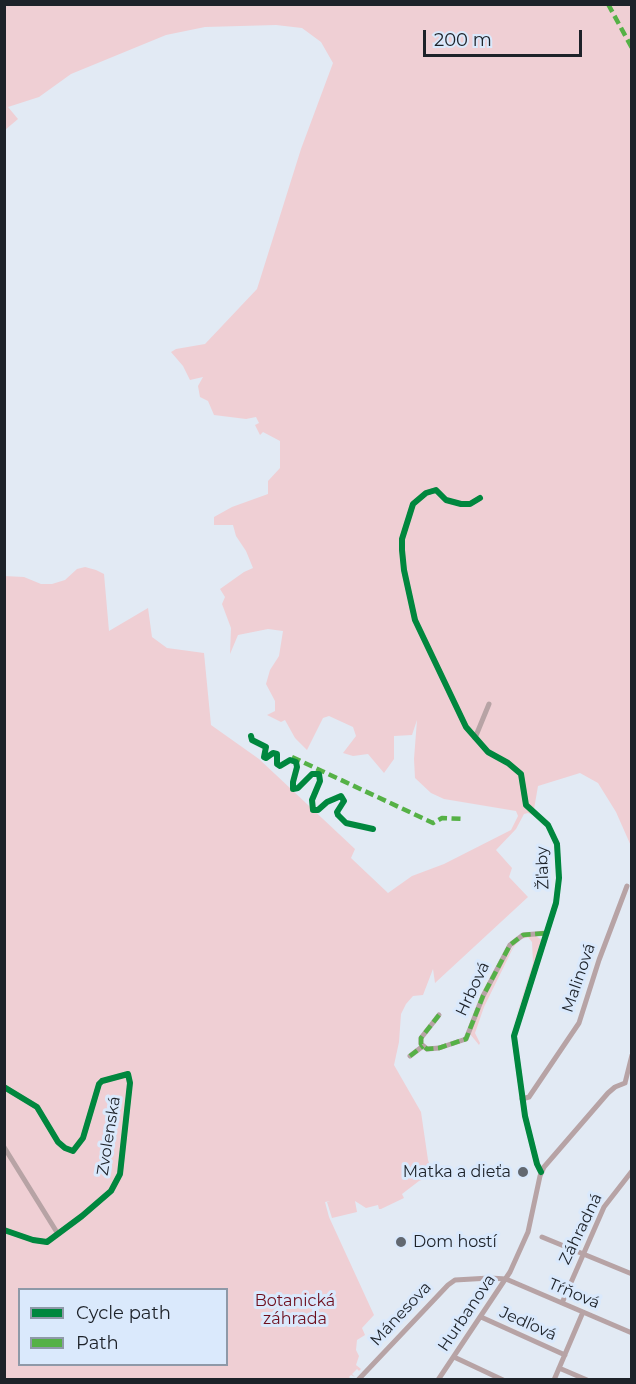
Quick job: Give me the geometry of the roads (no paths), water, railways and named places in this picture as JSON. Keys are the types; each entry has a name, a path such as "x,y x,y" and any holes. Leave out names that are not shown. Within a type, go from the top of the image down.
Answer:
{"street":[{"name":"Žľaby","path":"480,498 470,504 461,504 446,500 436,490 426,493 413,504 402,539 404,570 415,620 466,727 488,752 521,774 526,805 548,825 555,838 559,862 556,903 514,1032 522,1099 541,1172"},
{"path":"475,738 489,704"},
{"name":"Malinová","path":"522,1099 529,1096 579,1023 599,960 627,886"},
{"name":"Hrbová","path":"439,1015 422,1036 423,1046 431,1050 466,1039 483,996 510,945 523,935 547,933"},
{"path":"410,1056 423,1046"},
{"path":"632,1055 624,1083 632,1086"},
{"name":"Zvolenská","path":"4,1087 37,1107 58,1142 73,1151 83,1138 99,1084 102,1081 128,1074 130,1092 118,1181 108,1194 51,1240 44,1242 4,1230"},
{"name":"Hurbanova","path":"438,1380 506,1279 522,1248 528,1232 541,1172 608,1093 624,1083"},
{"path":"4,1147 58,1234"},
{"name":"Záhradná","path":"562,1303 608,1200 632,1171"},
{"path":"542,1237 632,1274"},
{"name":"Mánesova","path":"358,1380 450,1282 490,1278 506,1279"},
{"name":"Tŕňová","path":"506,1279 632,1333"},
{"path":"554,1380 583,1312"},
{"name":"Jedľová","path":"481,1317 565,1355"},
{"path":"453,1358 503,1380"},
{"path":"559,1368 587,1380"}],"place":[{"name":"Matka a dieťa","path":"523,1172"},
{"name":"Dom hostí","path":"401,1242"}],"park label":[{"name":"Botanická záhrada","path":"295,1310"}]}
